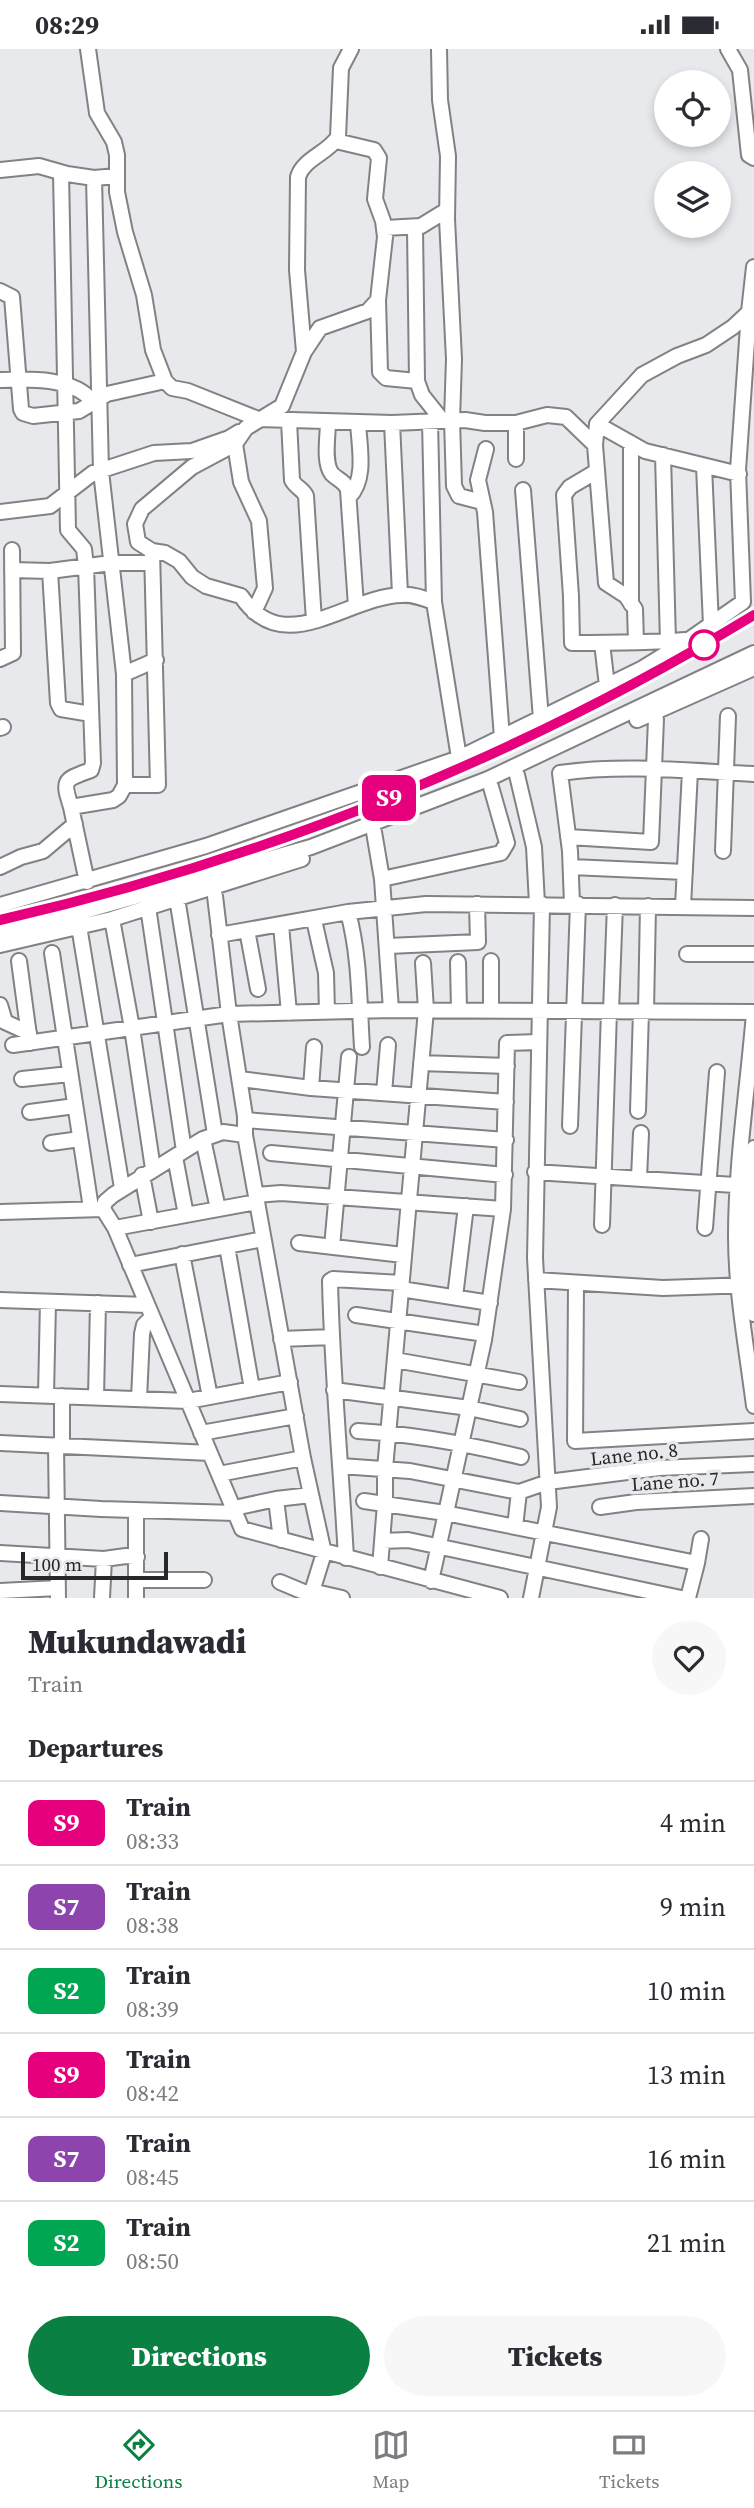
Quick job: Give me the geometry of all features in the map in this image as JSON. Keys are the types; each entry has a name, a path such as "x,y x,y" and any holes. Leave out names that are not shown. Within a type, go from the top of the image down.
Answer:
{"street":[{"path":"88,49 97,113 114,142 117,155 117,192 125,232 144,295 153,350 165,381 172,388 188,391 252,423 516,423 547,415 566,417 595,445"},
{"path":"304,352 297,270 298,177 303,167 336,141 341,68 351,49"},
{"path":"439,49 440,100 448,156 447,210 454,359 441,421 434,602 460,758"},
{"path":"728,49 740,70 749,155 754,158"},
{"path":"336,141 374,150 378,155 380,163 375,199 385,228 378,300 382,376 417,381"},
{"path":"0,170 39,166 61,173 94,178 117,176"},
{"path":"61,173 68,530 84,549 86,566 93,763 91,770 69,778 64,788 71,807 87,882"},
{"path":"71,807 113,800 119,796 125,785 124,674 101,471 96,400 94,178"},
{"path":"385,228 415,228 447,210"},
{"path":"415,228 417,381 422,395 441,421 455,491 459,496 482,502"},
{"path":"0,905 206,846 460,758 643,668 743,602 738,474 754,268"},
{"path":"0,291 12,297 23,413 33,416 66,413 83,409 96,400 165,381"},
{"path":"0,512 50,506 93,473 153,453 192,451 229,438 282,405 304,352 320,328 368,311 378,300"},
{"path":"636,642 635,610 626,596 606,583 595,445 597,423 642,375 677,356 706,345 752,312"},
{"path":"0,380 19,379 65,384 96,400"},
{"path":"289,421 292,480 306,496 314,621"},
{"path":"328,422 328,467 335,477 345,484 349,497 355,606"},
{"path":"349,497 356,490 360,479 358,422"},
{"path":"125,785 158,785 152,557 138,542 135,524 142,509 192,467 235,444 252,423"},
{"path":"392,423 400,594"},
{"path":"516,423 516,459"},
{"path":"597,423 645,451 738,474"},
{"path":"631,443 631,604"},
{"path":"235,444 241,482 259,521 265,588 254,612"},
{"path":"485,449 478,480 502,738"},
{"path":"663,456 668,642"},
{"path":"704,466 711,625"},
{"path":"597,471 570,487 564,495 572,643 661,644 690,639"},
{"path":"523,490 541,719"},
{"path":"0,659 13,653 8,575 12,550"},
{"path":"8,575 111,563 165,553 179,561 192,577 206,586 241,597 264,619 289,626 314,621 400,594 420,596 434,602"},
{"path":"50,571 58,703 61,709 91,714"},
{"path":"602,643 607,686"},
{"path":"0,935 311,846 488,779 754,653"},
{"path":"124,674 156,660"},
{"path":"0,945 112,919 317,854 491,787 754,668"},
{"path":"723,851 728,716"},
{"path":"568,837 651,842 656,719"},
{"path":"551,758 559,773 575,904 570,1126"},
{"path":"559,773 654,768 754,774"},
{"path":"683,907 690,771"},
{"path":"517,775 534,846 540,904 535,1172 536,1280 550,1507 531,1598"},
{"path":"382,879 501,853 507,843 491,787"},
{"path":"0,867 43,851 75,824"},
{"path":"374,832 385,909 391,1010"},
{"path":"571,867 685,872"},
{"path":"215,896 245,1135 303,1458 324,1553 311,1597"},
{"path":"177,898 198,1019 218,1209"},
{"path":"219,935 348,912 426,904 754,908"},
{"path":"388,946 478,942 477,904"},
{"path":"602,1225 615,905"},
{"path":"638,1111 648,906"},
{"path":"148,907 186,1215"},
{"path":"348,912 355,936 360,973 362,1047"},
{"path":"112,919 132,1028 151,1222"},
{"path":"314,920 326,973 327,1012"},
{"path":"281,925 289,1013"},
{"path":"79,926 122,1188"},
{"path":"247,930 258,989"},
{"path":"52,953 80,1139 97,1208 115,1228 242,1529 431,1581 464,1594 500,1598"},
{"path":"687,954 754,954"},
{"path":"19,961 29,1038"},
{"path":"491,961 491,1010"},
{"path":"458,962 458,1010"},
{"path":"380,1567 385,1469 426,1010 423,963"},
{"path":"0,1005 5,1022 29,1038"},
{"path":"13,1045 29,1038 64,1038 229,1014 391,1010 754,1012 743,1185 736,1238 744,1285 754,1406"},
{"path":"431,1581 485,1334 503,1209 507,1043 538,1042"},
{"path":"384,1093 388,1045"},
{"path":"310,1087 314,1047"},
{"path":"332,1247 349,1057"},
{"path":"421,1063 506,1066"},
{"path":"705,1228 718,1072"},
{"path":"22,1079 70,1074"},
{"path":"240,1079 506,1102"},
{"path":"30,1112 75,1106"},
{"path":"245,1120 506,1140"},
{"path":"0,1212 97,1208 122,1188 209,1137 229,1133 245,1135"},
{"path":"639,1178 641,1133"},
{"path":"51,1143 80,1139"},
{"path":"743,1185 754,1148"},
{"path":"271,1153 505,1175"},
{"path":"535,1172 743,1185"},
{"path":"115,1228 218,1209 281,1192 503,1209"},
{"path":"455,1297 466,1206"},
{"path":"130,1265 263,1239"},
{"path":"299,1243 404,1255"},
{"path":"227,1246 252,1389"},
{"path":"182,1254 209,1397"},
{"path":"346,1558 334,1390 331,1280 401,1286 489,1303"},
{"path":"536,1280 663,1288 744,1285"},
{"path":"576,1283 576,1441 754,1431"},
{"path":"744,1285 754,1314"},
{"path":"0,1300 98,1303 149,1311"},
{"path":"46,1395 48,1302"},
{"path":"96,1397 98,1303"},
{"path":"139,1399 142,1334 149,1311"},
{"path":"356,1315 485,1334"},
{"path":"281,1339 332,1337"},
{"path":"395,1360 519,1382"},
{"path":"0,1394 188,1401 290,1382"},
{"path":"334,1390 469,1408 520,1419"},
{"path":"0,1591 58,1593 56,1505 62,1396"},
{"path":"201,1433 296,1416"},
{"path":"358,1431 389,1432 461,1443 522,1457"},
{"path":"0,1443 210,1453"},
{"path":"219,1474 303,1458"},
{"name":"Lane no. 8","path":"519,1492 548,1482 659,1468 754,1464"},
{"path":"341,1466 453,1478 519,1492 515,1527"},
{"path":"0,1503 136,1510 235,1511 276,1499 311,1495"},
{"name":"Lane no. 7","path":"600,1507 635,1502 754,1496"},
{"path":"276,1499 281,1540"},
{"path":"364,1501 445,1513 697,1563"},
{"path":"136,1510 136,1598"},
{"path":"688,1598 701,1539"},
{"path":"382,1541 408,1540 681,1598"},
{"path":"0,1553 104,1559 137,1557"},
{"path":"103,1598 104,1559"},
{"path":"136,1580 204,1580"},
{"path":"280,1583 311,1597 320,1593 342,1598"}],"railway":[{"path":"0,920 197,867 294,834 389,797 484,757 576,713 666,666 754,615"}],"train":[{"name":"S9","path":"0,920 76,902 168,875 353,814 571,715 658,671 754,615"}]}
